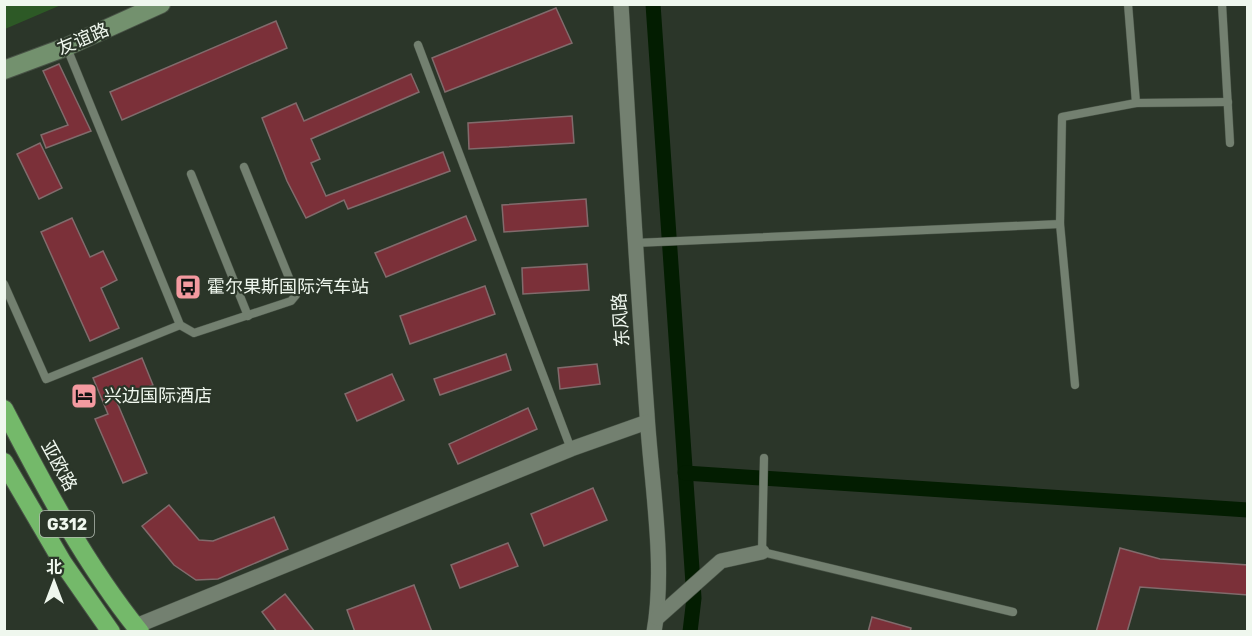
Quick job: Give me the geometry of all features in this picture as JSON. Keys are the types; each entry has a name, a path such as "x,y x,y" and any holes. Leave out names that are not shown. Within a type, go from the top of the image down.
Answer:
{"highway":[{"name":"亚欧路","path":"4,409 39,476 82,550 138,629"},
{"name":"G312","path":"4,462 63,563 111,632"}],"street":[{"name":"友谊路","path":"4,70 66,47 161,4"},
{"name":"东风路","path":"621,4 635,243 658,556 656,625"},
{"path":"138,629 571,449 647,422"},
{"path":"656,625 677,601 722,561 762,552"}],"lane":[{"path":"1128,4 1136,103"},
{"path":"1222,4 1230,143"},
{"path":"418,45 571,449"},
{"path":"66,47 180,325 196,333 291,301 296,293 244,167"},
{"path":"1075,385 1060,224 1062,117 1136,103 1228,102"},
{"path":"191,174 248,316"},
{"path":"635,243 1060,224"},
{"path":"4,284 46,379 180,325"},
{"path":"764,458 762,552 1013,612"}],"green space":[{"path":"5,4 61,4 61,5 5,29"}],"building":[{"path":"556,8 572,43 445,92 432,58"},
{"path":"276,21 287,48 122,120 110,92"},
{"path":"59,64 91,131 46,148 41,135 68,125 43,71"},
{"path":"411,74 419,92 311,139 320,159 311,163 326,196 443,152 450,171 348,209 344,200 306,218 287,181 262,118 296,103 304,121"},
{"path":"572,116 574,143 469,149 468,123"},
{"path":"40,143 62,188 39,199 17,154"},
{"path":"586,199 588,226 504,232 502,205"},
{"path":"466,216 476,240 386,277 375,253"},
{"path":"72,218 90,257 103,251 117,280 101,288 119,328 90,341 41,232"},
{"path":"587,264 589,290 523,294 522,268"},
{"path":"485,286 495,314 410,344 400,316"},
{"path":"506,354 511,370 440,395 434,379"},
{"path":"142,358 153,385 116,400 147,473 123,483 95,419 108,414 93,378"},
{"path":"597,364 600,384 560,389 558,368"},
{"path":"392,374 404,400 357,421 345,394"},
{"path":"528,408 537,429 458,464 449,444"},
{"path":"593,488 607,520 544,546 531,514"},
{"path":"169,505 199,540 213,541 274,517 288,549 218,579 196,580 174,565 142,526"},
{"path":"508,543 518,566 460,588 451,565"},
{"path":"1120,548 1160,559 1248,565 1248,595 1140,587 1127,632 1096,632"},
{"path":"414,585 432,632 355,632 347,610"},
{"path":"285,594 315,632 277,632 262,612"},
{"path":"872,617 911,628 910,632 868,632"}],"waterway":[{"path":"653,4 694,598 690,632"},
{"path":"685,473 1248,510"}],"place":[{"name":"霍尔果斯国际汽车站","path":"188,287"},
{"name":"兴边国际酒店","path":"84,396"}]}
